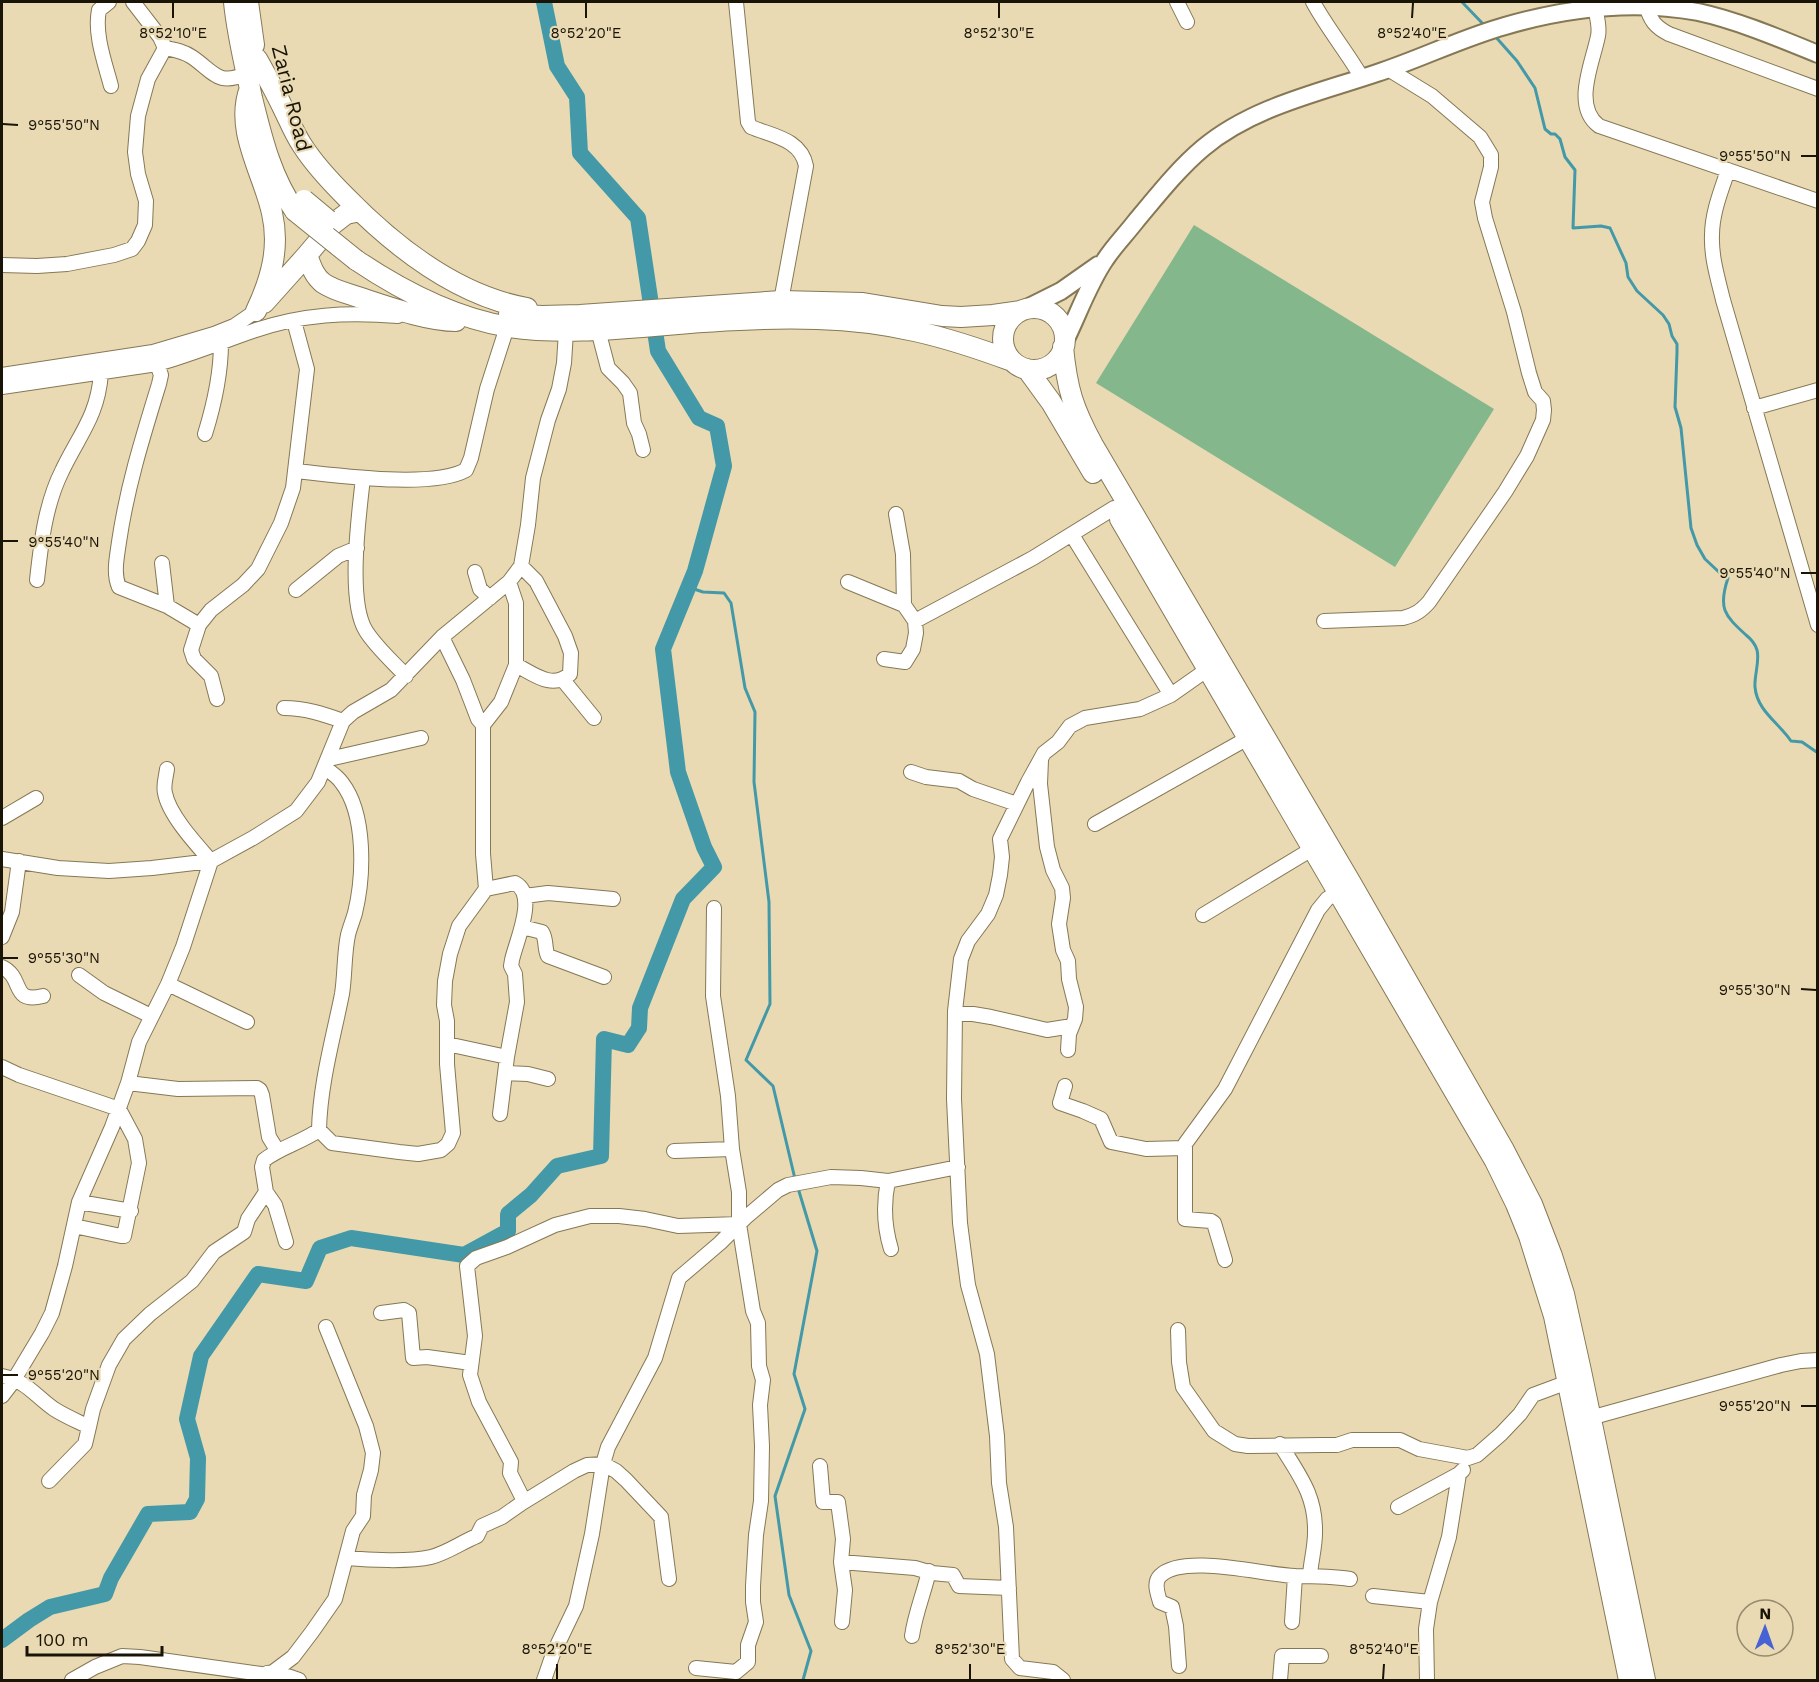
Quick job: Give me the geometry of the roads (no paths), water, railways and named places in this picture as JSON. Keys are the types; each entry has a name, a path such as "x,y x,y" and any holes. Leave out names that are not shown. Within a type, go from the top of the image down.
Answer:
{"highway":[{"path":"234,2 251,73 260,132 275,177 286,198 300,205 359,255 375,273 451,311 507,327 566,331 598,330 633,319"},
{"name":"Zaria Road","path":"248,2 252,34 251,73 300,205"},
{"path":"251,73 326,177 403,249 428,267 477,292 517,306 580,315 633,319 780,301 863,303 961,317 1038,308 1056,317 1063,328 1066,380 1079,419 1345,887 1495,1161 1516,1204 1545,1282 1620,1594 1645,1680"},
{"path":"251,73 244,108 251,149 272,211 275,239 271,275 256,311"},
{"path":"256,311 340,218 360,211"},
{"path":"308,255 313,272 332,288 379,304 438,319 453,321 477,319"},
{"path":"359,255 426,289 490,311 526,316 580,315"},
{"path":"1023,310 1006,324 1002,337 1004,350 1051,402 1312,849 1345,887 1504,1150 1532,1204 1564,1294 1590,1418 1620,1594 1629,1680"},
{"path":"668,316 825,319 864,322 928,333 1036,369 1046,367 1060,356 1064,344"}],"main road":[{"path":"1023,310 1074,283 1105,259 1166,185 1203,148 1239,123 1504,26 1549,15 1595,8 1646,5 1702,7 1818,54"},
{"path":"1064,344 1105,259"}],"street":[{"path":"109,2 99,10 98,16 102,51 111,86"},
{"path":"133,2 160,37 165,48"},
{"path":"736,2 748,122 751,127 793,143 804,158 806,166 780,301"},
{"path":"1178,2 1187,22"},
{"path":"1313,2 1362,78"},
{"path":"1646,5 1654,24 1669,34 1818,89"},
{"path":"1595,8 1598,35 1588,71 1586,98 1587,109 1594,123 1818,201"},
{"path":"165,48 190,56 223,79 251,73"},
{"path":"2,265 67,264 132,249 145,225 146,201 138,174 135,152 138,116 148,79 165,48"},
{"path":"1324,621 1403,618 1420,612 1505,492 1527,456 1543,420 1542,401 1535,392 1529,373 1514,312 1485,218 1482,202 1491,167 1491,155 1480,137 1431,96 1388,69"},
{"path":"1728,171 1714,216 1712,247 1723,300 1818,626"},
{"path":"2,375 153,352 214,334 234,326 256,311"},
{"path":"2,387 157,364 254,331 323,315 348,313 438,319"},
{"path":"217,699 211,676 194,659 191,650 199,625 211,610 243,585 258,569 273,542 289,502 307,369 294,321"},
{"path":"295,471 363,478 416,479 455,476 466,470 471,458 487,389 507,327"},
{"path":"598,330 608,368 623,382 630,393 634,423 643,450"},
{"path":"2,859 58,868 109,871 211,861 296,811 318,782 343,721 353,712 391,690 442,637 509,582 522,566 533,478 548,420 559,389 564,363 566,331"},
{"path":"205,434 212,412 221,363 221,343"},
{"path":"157,364 161,375 129,486 117,555 116,579 119,587 168,606 199,625"},
{"path":"37,580 41,545 54,494 61,472 94,412 100,393 101,373"},
{"path":"1754,408 1818,390"},
{"path":"363,478 358,515 356,580 358,615 366,631 406,676"},
{"path":"915,621 1072,535 1114,508"},
{"path":"896,514 903,554 904,605"},
{"path":"1072,535 1171,695"},
{"path":"296,590 338,556 357,548"},
{"path":"162,563 168,606"},
{"path":"516,665 544,680 556,682 570,674 571,653 544,594 522,566"},
{"path":"476,572 480,589 490,598"},
{"path":"327,763 349,793 358,823 361,868 355,914 348,935 342,993 322,1089 319,1130 332,1143 349,1146 418,1154 441,1150 448,1144 453,1133 447,1021 444,1005 445,981 450,954 459,926 486,889 483,854 483,725 501,702 516,665 516,603 509,582"},
{"path":"848,582 904,605 915,621 916,633 913,649 905,662 884,659"},
{"path":"442,637 463,680 478,719 483,725"},
{"path":"1063,1680 1053,1672 1018,1674 1012,1659 1006,1527 999,1483 997,1436 987,1354 968,1285 963,1250 954,1098 955,1014 961,959 968,941 988,914 996,895 1002,857 1000,839 1044,753 1058,742 1070,726 1085,718 1140,709 1171,695 1208,669"},
{"path":"563,680 594,718"},
{"path":"284,708 319,712 343,721"},
{"path":"327,763 421,738"},
{"path":"1095,824 1248,738"},
{"path":"1041,758 1040,784 1047,847 1053,870 1062,888 1063,898 1059,924 1076,1007 1075,1019 1069,1034 1068,1050"},
{"path":"167,769 164,793 169,805 182,826 211,861"},
{"path":"911,772 926,777 958,781 1017,804"},
{"path":"2,818 36,798"},
{"path":"1203,915 1312,849"},
{"path":"2,938 12,912 19,861"},
{"path":"2,1396 8,1377 52,1313 79,1202 128,1083 139,1042 168,984 183,947 211,861"},
{"path":"486,889 515,883 521,890 522,927 511,966 517,1002 507,1057 501,1114"},
{"path":"1225,1260 1214,1223 1185,1219 1185,1144 1225,1089 1318,910 1327,898 1345,887"},
{"path":"521,890 613,899"},
{"path":"696,1668 736,1672 748,1662 748,1645 756,1622 753,1586 761,1501 760,1405 763,1380 759,1366 758,1323 753,1311 739,1224 739,1192 713,996 714,908"},
{"path":"522,927 543,932 548,956 604,977"},
{"path":"2,967 10,971 23,996 30,999 43,996"},
{"path":"79,975 104,993 150,1016"},
{"path":"168,984 247,1022"},
{"path":"955,1014 991,1017 1047,1030 1072,1026"},
{"path":"447,1044 507,1057"},
{"path":"2,1067 118,1109 135,1139 139,1164 124,1236 74,1226"},
{"path":"505,1073 548,1078"},
{"path":"128,1083 178,1089 257,1088 262,1095 270,1137 277,1150"},
{"path":"1065,1086 1060,1103 1083,1110 1101,1119 1111,1142 1146,1149 1185,1148"},
{"path":"286,1242 275,1205 266,1192 262,1167 264,1160 277,1150 319,1130"},
{"path":"674,1151 732,1149"},
{"path":"544,1680 553,1654 576,1606 608,1447 655,1358 678,1278 778,1190 788,1185 831,1177 888,1181 958,1167"},
{"path":"888,1181 884,1197 884,1211 891,1249"},
{"path":"49,1481 85,1444 93,1409 109,1365 124,1339 150,1314 192,1281 214,1252 244,1232 248,1219 266,1192"},
{"path":"79,1202 131,1211"},
{"path":"524,1501 510,1473 511,1462 479,1402 470,1375 476,1336 467,1266 470,1262 507,1248 555,1225 590,1216 619,1216 678,1226 739,1224"},
{"path":"381,1312 404,1310 409,1313 413,1358 427,1357 471,1363"},
{"path":"265,1676 292,1657 335,1599 353,1531 363,1516 364,1495 373,1453 366,1426 326,1327"},
{"path":"1178,1330 1179,1362 1183,1387 1214,1431 1234,1444 1248,1446 1337,1445 1352,1440 1400,1440 1419,1449 1468,1458 1477,1455"},
{"path":"1590,1418 1781,1365 1818,1360"},
{"path":"8,1377 34,1391 54,1409 89,1427"},
{"path":"1398,1507 1459,1474 1520,1414 1533,1395 1568,1382"},
{"path":"1280,1444 1306,1485 1312,1502 1315,1534 1310,1575"},
{"path":"347,1558 364,1560 429,1557 477,1536 482,1526 502,1518 524,1501 574,1471 587,1465 603,1464 626,1480 661,1517 669,1579"},
{"path":"820,1466 823,1502 838,1502 843,1539 841,1562 845,1590 842,1622"},
{"path":"1427,1680 1426,1629 1430,1602 1449,1538 1459,1474"},
{"path":"841,1562 893,1565 953,1575 959,1586 1009,1588"},
{"path":"1179,1666 1172,1607 1160,1602 1156,1582 1160,1576 1174,1568 1209,1566 1295,1576 1310,1575 1350,1579"},
{"path":"912,1636 914,1620 925,1589 928,1571"},
{"path":"1292,1622 1295,1576"},
{"path":"1373,1596 1430,1602"},
{"path":"72,1680 95,1666 122,1656 299,1680"},
{"path":"1280,1680 1282,1656 1321,1656"}],"waterway":[{"path":"2,1640 50,1607 105,1594 111,1578 148,1514 190,1512 197,1499 198,1458 187,1419 201,1356 258,1274 306,1281 320,1248 351,1238 464,1255 508,1231 508,1214 531,1195 557,1166 601,1156 604,1039 628,1045 639,1028 640,1008 683,899 714,867 704,847 678,772 663,649 695,571 724,466 717,426 699,418 658,351 638,218 580,153 577,97 557,66 544,2"},
{"path":"1462,2 1485,26"},
{"path":"1494,35 1517,61 1535,88 1545,129 1560,139 1565,157 1575,170 1573,228 1601,226 1610,228 1626,263 1628,277 1637,291 1663,315 1669,324 1677,344 1675,407 1681,428 1691,528 1705,559 1721,574 1727,575 1724,604 1728,616 1756,648 1758,659 1755,687 1760,703 1791,741 1802,742 1818,753"},
{"path":"688,587 703,592 724,593 731,603 745,688 755,712 754,782 769,902 770,1004 746,1060 773,1086 795,1179"},
{"path":"798,1188 817,1251 794,1374 805,1409 775,1496 789,1595 811,1651 803,1680"}]}
